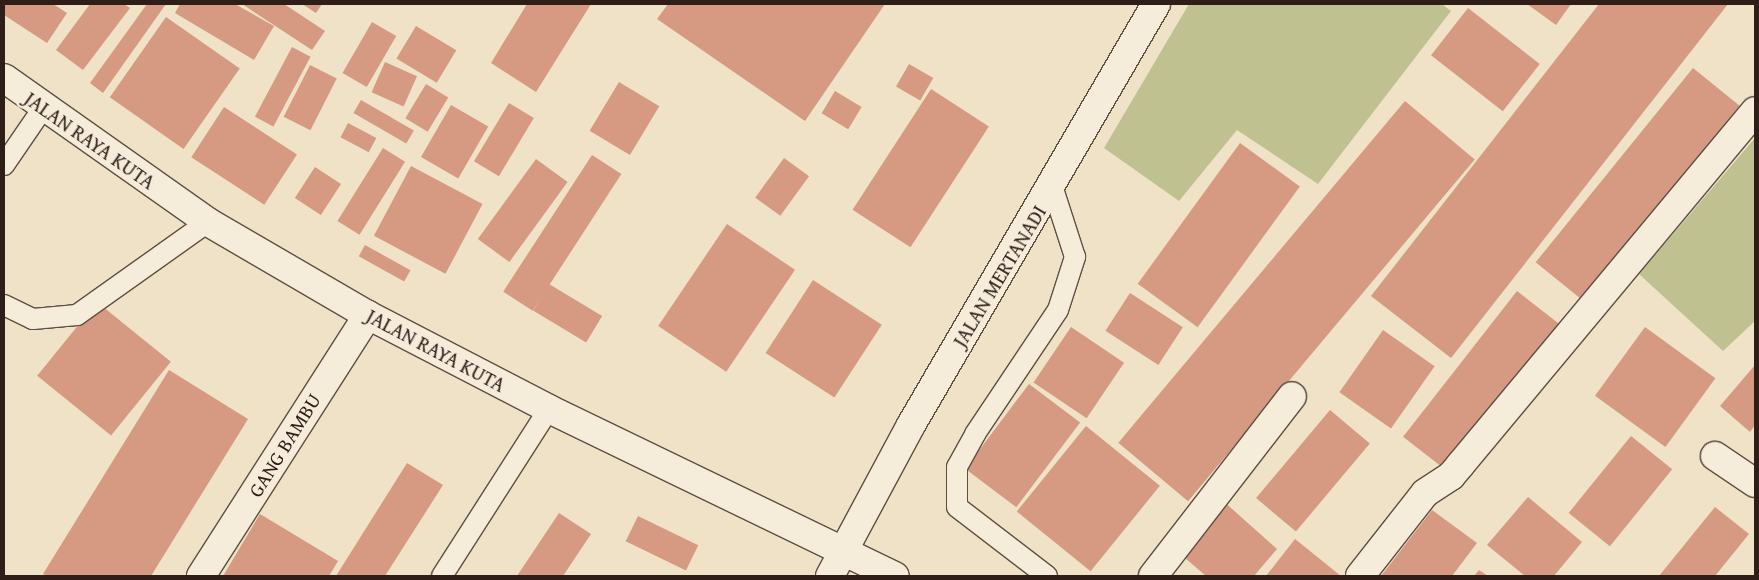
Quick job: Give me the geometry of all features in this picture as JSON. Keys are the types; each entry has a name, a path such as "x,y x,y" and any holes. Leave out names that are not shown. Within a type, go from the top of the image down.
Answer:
{"street":[{"name":"JALAN MERTANADI","path":"830,576 911,425 1052,186 1156,4"},
{"name":"JALAN RAYA KUTA","path":"4,78 43,108 208,222 368,315 549,409 895,576"},
{"path":"1360,576 1426,493 1451,476 1755,111"},
{"name":"GANG BAMBU","path":"201,576 368,315"},
{"path":"1153,576 1292,396"},
{"path":"1715,456 1755,483"}],"lane":[{"path":"4,165 43,108"},
{"path":"1047,576 957,507 956,467 975,434 1058,310 1075,256 1052,186"},
{"path":"4,305 33,319 77,315 208,222"},
{"path":"442,576 549,409"}],"green space":[{"path":"1189,4 1442,4 1451,11 1318,184 1237,130 1179,201 1104,148"},
{"path":"1755,138 1755,321 1723,351 1639,274"}],"building":[{"path":"4,4 53,4 67,13 47,43 4,15"},
{"path":"90,4 124,4 130,8 83,70 56,50"},
{"path":"147,4 166,4 103,93 90,83"},
{"path":"180,4 235,4 274,26 254,60 175,13"},
{"path":"242,4 284,4 325,31 312,50"},
{"path":"302,4 322,4 316,13"},
{"path":"527,4 591,4 536,92 491,63"},
{"path":"668,4 885,4 805,121 657,19"},
{"path":"1527,4 1571,4 1556,25"},
{"path":"1599,4 1728,4 1451,358 1371,296"},
{"path":"1468,8 1540,64 1503,111 1431,55"},
{"path":"166,17 240,69 184,149 110,97"},
{"path":"372,22 396,36 367,87 342,73"},
{"path":"416,26 456,50 437,83 396,59"},
{"path":"292,47 311,57 273,127 255,117"},
{"path":"385,62 417,76 404,106 372,92"},
{"path":"909,64 933,78 920,101 896,87"},
{"path":"310,65 337,79 310,130 284,117"},
{"path":"1693,68 1740,106 1582,300 1536,262"},
{"path":"619,82 659,106 630,155 590,131"},
{"path":"426,84 448,97 428,132 405,118"},
{"path":"931,89 989,127 910,247 853,210"},
{"path":"835,91 862,107 848,129 822,113"},
{"path":"361,100 414,130 406,143 354,113"},
{"path":"1405,101 1475,159 1188,501 1118,443"},
{"path":"509,103 534,118 499,176 474,161"},
{"path":"451,105 488,126 458,178 421,157"},
{"path":"224,107 297,154 264,205 191,157"},
{"path":"348,123 376,138 369,152 340,137"},
{"path":"1240,143 1300,186 1198,327 1138,284"},
{"path":"383,148 405,162 359,235 337,221"},
{"path":"592,155 621,174 533,311 503,292"},
{"path":"784,158 809,176 780,216 755,198"},
{"path":"536,159 568,182 509,262 478,239"},
{"path":"411,166 483,204 445,274 374,236"},
{"path":"315,167 341,184 321,215 295,198"},
{"path":"727,224 795,270 726,372 658,326"},
{"path":"365,245 410,270 404,282 359,256"},
{"path":"813,280 882,325 834,398 766,353"},
{"path":"549,284 602,316 586,343 533,311"},
{"path":"1517,291 1565,329 1451,474 1403,437"},
{"path":"1130,293 1183,327 1158,365 1105,331"},
{"path":"97,302 171,362 111,436 37,376"},
{"path":"1071,327 1124,363 1087,418 1034,383"},
{"path":"1645,327 1715,378 1665,447 1595,396"},
{"path":"1383,330 1435,366 1391,428 1339,392"},
{"path":"1755,365 1755,425 1750,432 1720,406"},
{"path":"169,370 248,419 151,576 47,576 43,574"},
{"path":"1029,384 1080,423 1016,507 965,469"},
{"path":"1330,410 1370,443 1296,532 1256,498"},
{"path":"1086,426 1160,486 1091,571 1017,511"},
{"path":"1631,436 1672,469 1610,546 1569,513"},
{"path":"407,463 443,485 385,576 336,576"},
{"path":"1528,497 1582,542 1554,576 1525,576 1487,545"},
{"path":"1222,500 1277,549 1254,576 1206,576 1178,552"},
{"path":"1715,507 1749,534 1715,576 1659,576"},
{"path":"1432,510 1477,543 1452,576 1381,576"},
{"path":"559,513 591,534 563,576 517,576"},
{"path":"260,514 338,561 329,576 223,576"},
{"path":"638,516 698,545 686,571 626,541"},
{"path":"1295,539 1341,576 1266,576"},
{"path":"1479,570 1488,576 1474,576"}]}
